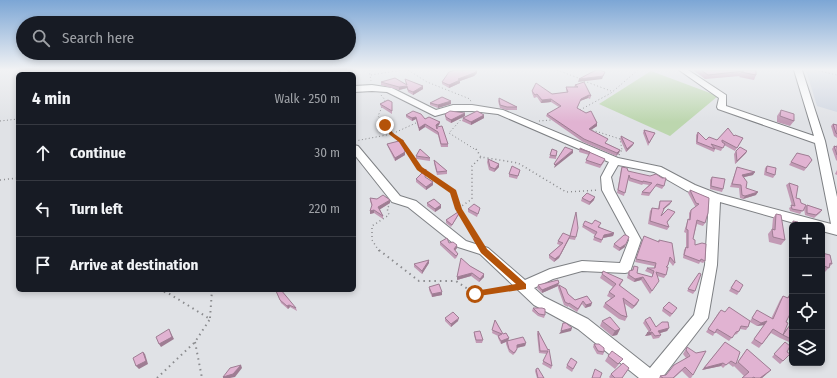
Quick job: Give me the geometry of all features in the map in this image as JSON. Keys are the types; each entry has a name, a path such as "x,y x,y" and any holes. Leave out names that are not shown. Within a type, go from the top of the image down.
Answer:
{"street":[{"path":"356,89 372,88 389,90 435,113 453,108 472,108 500,112 615,161 657,170 690,188 715,197 806,222"},
{"path":"709,88 723,97 721,107 820,141"},
{"path":"803,88 820,141 837,225"},
{"path":"356,150 396,199 412,204 462,244 484,251 539,301 583,324 604,339 651,378 701,318 711,265 715,197"},
{"path":"524,286 550,274 582,266 625,268 635,240 608,190 606,177 615,161"},
{"path":"825,227 837,231"}],"path":[{"path":"372,88 377,90 385,100 378,116 392,134 401,141 419,169 453,192 458,209 484,251"},
{"path":"440,88 470,100 472,108 449,133 475,148 481,157 518,163 566,192 608,190"},
{"path":"601,88 610,91"},
{"path":"580,110 592,105 616,88"},
{"path":"356,141 392,134 435,113"},
{"path":"0,121 16,119"},
{"path":"524,123 554,119"},
{"path":"586,128 620,139 622,151 615,161"},
{"path":"458,209 472,199 472,166 481,157"},
{"path":"0,180 16,178"},
{"path":"396,199 387,208 389,215 372,226 372,240 380,252 419,281 456,281 475,294 524,286"},
{"path":"165,292 210,318"},
{"path":"157,378 195,342 210,318 212,292"},
{"path":"195,342 202,378"}],"shaded area":[{"path":"811,88 837,88 837,112 817,106"}],"green space":[{"path":"625,88 696,88 718,96 670,136 599,104"}],"building":[{"path":"407,88 420,88 413,92 408,90"},
{"path":"534,88 543,88 552,94 568,92 566,88 587,88 591,96 589,95 581,99 577,108 586,113 591,111 597,123 589,129 608,139 605,143 620,150 617,153 584,139 547,114 561,106 551,99 542,100 532,91"},
{"path":"442,97 451,101 438,105 430,103"},
{"path":"499,98 517,107 500,105"},
{"path":"388,100 392,102 392,111 380,104"},
{"path":"781,110 794,114 794,121 780,116"},
{"path":"413,111 421,114 425,119 429,117 440,122 436,125 437,129 437,127 442,126 448,144 441,144 438,132 425,124 419,128 416,117 412,118 406,115"},
{"path":"450,111 465,113 451,120 446,117 445,114"},
{"path":"477,111 484,115 471,122 463,118"},
{"path":"833,124 837,125 837,134 836,133"},
{"path":"728,128 734,136 743,138 737,148 722,140 725,144 723,148 711,144 715,149 697,142 698,132 706,140 709,137 717,140"},
{"path":"644,130 655,133 649,143"},
{"path":"621,136 634,143 627,149"},
{"path":"403,140 405,152 395,158 387,144"},
{"path":"834,146 837,147 837,155"},
{"path":"565,147 573,150 555,165 554,164"},
{"path":"740,147 747,151 737,161 736,151"},
{"path":"420,149 430,158 416,156"},
{"path":"552,149 557,151 556,156 550,155"},
{"path":"590,152 605,159 601,165 586,160"},
{"path":"797,153 809,156 812,160 806,168 791,162"},
{"path":"488,159 499,164 495,169 490,167"},
{"path":"434,160 447,171 437,172"},
{"path":"512,166 520,170 518,176 509,174"},
{"path":"767,166 776,168 775,175 766,172"},
{"path":"622,167 627,168 628,171 650,176 656,174 662,178 666,178 664,186 657,184 650,193 642,192 652,183 630,178 629,175 625,193 618,190"},
{"path":"737,167 755,172 742,175 747,182 746,188 758,192 745,196 742,195 741,185 732,184"},
{"path":"426,169 425,177 433,182 426,187 416,179"},
{"path":"712,177 725,179 723,189 711,186"},
{"path":"789,183 798,186 796,198 800,199 801,203 806,205 803,211 792,209 791,205 795,206"},
{"path":"690,190 709,198 708,213 705,223 697,220 693,239 695,240 695,245 702,243 706,244 705,261 701,259 700,261 684,255 686,247 688,248 688,230 686,229 688,219 690,220 691,210 699,204 696,203"},
{"path":"587,193 595,197 590,202 582,198"},
{"path":"383,195 390,200 378,207 383,216 374,210 370,211 372,205 370,198 377,199"},
{"path":"434,199 441,205 435,209 427,203"},
{"path":"660,201 672,201 663,209 661,216 668,209 675,212 667,222 669,227 650,221 652,208 659,209"},
{"path":"474,204 480,208 478,214 468,209"},
{"path":"807,205 822,210 816,215 807,213"},
{"path":"461,210 452,225 446,220"},
{"path":"576,212 578,228 576,237 570,236"},
{"path":"776,214 781,215 785,240 773,237 772,229 775,230"},
{"path":"595,220 601,223 598,227 614,233 604,235 602,240 594,237 597,232 583,225 585,221 592,224"},
{"path":"563,233 570,236 560,255 555,259 549,255 563,243 558,241"},
{"path":"624,235 629,237 626,244 620,248 614,244"},
{"path":"644,236 659,242 659,240 672,243 675,263 670,257 666,267 668,267 666,275 656,272 659,281 652,291 643,277 635,279 629,275 629,271 633,270 634,266 638,267 637,273 652,277 654,271 647,268 655,268 656,263 636,259"},
{"path":"447,238 449,243 453,242 457,245 454,249 458,254 456,256 440,242"},
{"path":"825,254 830,255 832,264 830,263 829,268 825,266"},
{"path":"461,258 470,266 484,274 480,279 472,273 457,277"},
{"path":"429,260 422,271 414,264"},
{"path":"603,271 623,280 619,285 639,300 634,306 623,298 627,317 621,315 605,303 615,296 609,292 616,284 602,274"},
{"path":"699,273 701,274 695,291 688,289"},
{"path":"558,280 559,283 542,290 538,285"},
{"path":"736,280 743,285 739,292 731,288"},
{"path":"439,284 442,292 432,294 429,287"},
{"path":"559,285 566,289 568,294 575,300 587,296 592,303 586,305 583,301 578,309 565,302"},
{"path":"276,292 283,292 296,308 289,305 287,306 280,300"},
{"path":"783,296 788,298 789,296 789,316 783,335 773,329 762,344 754,339 767,321 761,323 752,318 757,310 773,319"},
{"path":"669,302 677,308 672,314 663,308"},
{"path":"729,307 750,321 748,327 741,326 739,331 736,332 732,338 717,329 715,333 708,329 721,310 725,312"},
{"path":"533,308 545,309 545,315 539,314"},
{"path":"453,312 459,318 451,324 445,318"},
{"path":"610,317 620,329 615,331 602,321"},
{"path":"650,317 656,327 662,322 668,322 669,328 658,331 661,335 655,336 652,332 647,333 651,330 645,320"},
{"path":"495,320 503,334 506,333 509,338 501,341 498,336 502,334 492,330"},
{"path":"563,323 566,323 572,328 561,331"},
{"path":"789,326 789,338 783,335"},
{"path":"169,329 172,337 159,344 156,337"},
{"path":"480,331 483,340 476,340 474,332"},
{"path":"538,331 548,350 549,349 552,366 543,361 548,351 540,351"},
{"path":"523,337 526,343 517,345 517,349 514,353 509,349 507,341"},
{"path":"725,342 740,352 736,364 731,361 726,365 723,363 704,368"},
{"path":"785,342 789,345 787,352 789,355 783,361 774,354"},
{"path":"594,344 599,344 604,348 604,352 598,351"},
{"path":"687,347 696,353 706,351 693,375 685,367 673,378 663,378 660,376 666,375 674,365 690,356 686,350"},
{"path":"747,349 771,370 760,378 742,378 749,372 738,362"},
{"path":"612,351 623,359 618,364 608,356"},
{"path":"143,352 146,361 136,366 133,358"},
{"path":"571,358 577,362 573,369 567,365"},
{"path":"623,363 629,368 622,378 615,378 611,374"},
{"path":"241,365 233,374 223,377 230,368"},
{"path":"538,368 544,378 538,378 536,369"},
{"path":"595,369 602,373 600,378 592,378"}],"route":[{"path":"385,125 392,134 401,141 419,169 453,192 458,209 484,251 524,286 475,294"}]}
